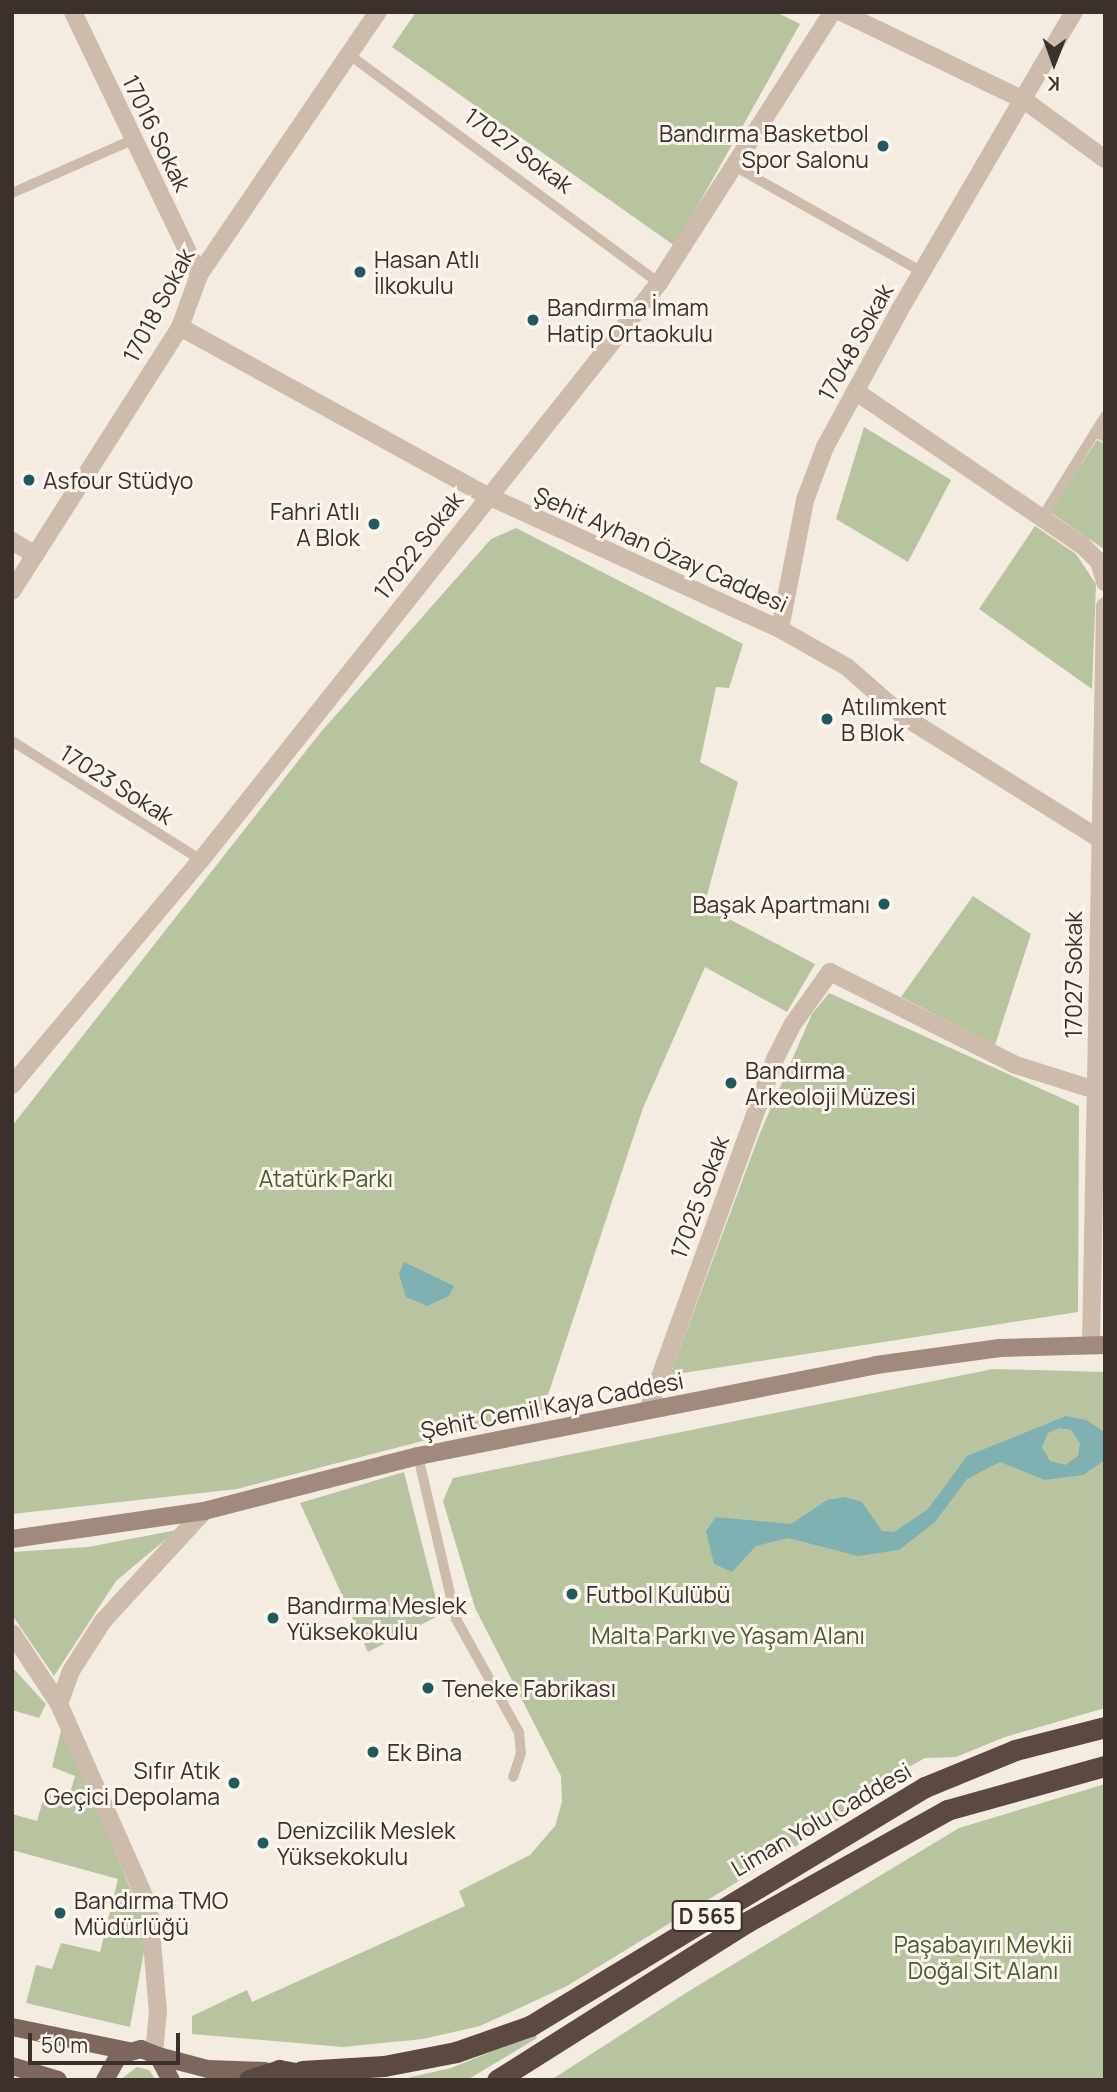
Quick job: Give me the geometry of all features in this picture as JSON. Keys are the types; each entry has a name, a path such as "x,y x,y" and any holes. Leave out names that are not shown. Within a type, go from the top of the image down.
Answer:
{"highway":[{"name":"Liman Yolu Caddesi","path":"302,2071 384,2066 456,2052 530,2026 925,1787 1015,1750 1105,1727"},
{"name":"D 565","path":"497,2080 747,1922 947,1810 1105,1766"},
{"name":"D 565","path":"249,2080 279,2070 302,2071 323,2080"}],"main road":[{"path":"12,2027 156,2054 232,2072 279,2070"},
{"path":"106,2080 112,2062 131,2050"},
{"path":"156,2054 171,2080"},
{"path":"12,2066 58,2080"}],"street":[{"name":"17016 Sokak","path":"73,12 131,140 199,275"},
{"name":"17018 Sokak","path":"12,591 180,327 199,275 351,56 378,12"},
{"name":"17022 Sokak","path":"12,1085 201,860 659,283 736,167 832,12"},
{"path":"841,12 1024,100 1105,159"},
{"name":"17048 Sokak","path":"780,629 805,500 825,447 922,272 1074,12"},
{"name":"Şehit Ayhan Özay Caddesi","path":"180,327 488,496 780,629 847,667 903,716 1102,841"},
{"path":"855,391 1091,553 1099,562 1105,582"},
{"path":"12,541 35,555"},
{"name":"17027 Sokak","path":"1098,1344 1105,606"},
{"name":"17025 Sokak","path":"648,1410 776,1057 793,1024 830,972 1016,1065 1101,1093"},
{"name":"Şehit Cemil Kaya Caddesi","path":"12,1539 204,1511 418,1456 916,1359 1032,1345 1098,1344"},
{"path":"59,1704 71,1671 103,1621 204,1511"},
{"path":"12,1633 59,1704 149,1907 156,2000 156,2054"},
{"path":"131,2050 156,2000"}],"lane":[{"name":"17027 Sokak","path":"351,56 659,283"},
{"path":"12,193 131,140"},
{"path":"736,167 922,272"},
{"path":"1041,519 1100,435 1105,416"},
{"name":"17023 Sokak","path":"12,741 201,860"},
{"path":"418,1456 456,1619 519,1732 521,1753 513,1777"}],"green space":[{"path":"416,12 776,12 800,24 675,246 392,47"},
{"path":"864,427 951,480 908,562 836,519"},
{"path":"1097,440 1105,444 1105,550 1050,512"},
{"path":"1035,526 1076,554 1096,584 1092,689 979,609"},
{"name":"Atatürk Parkı","path":"516,528 743,644 729,688 716,687 700,762 738,782 704,906 815,964 787,1012 705,967 643,1108 543,1410 237,1489 12,1514 12,1126 320,733 491,539"},
{"path":"973,896 1031,934 995,1045 901,997"},
{"path":"829,993 1079,1106 1078,1312 670,1375 760,1133 812,1014"},
{"name":"Malta Parkı ve Yaşam Alanı","path":"993,1369 1105,1372 1105,1708 1005,1737 956,1757 925,1758 868,1790 855,1810 567,1986 480,2026 423,2039 343,2047 192,2034 192,2016 247,1990 252,2002 465,1906 459,1891 530,1855 555,1826 562,1802 561,1776 475,1608 443,1501 453,1478"},
{"path":"404,1472 440,1615 368,1652 300,1503"},
{"path":"177,1530 116,1581 54,1676 12,1615 12,1552 88,1547"},
{"path":"12,1667 46,1704 39,1718 12,1710"},
{"path":"62,1727 148,1930 130,2027 26,2003 36,1965 52,1969 61,1943 100,1952 118,1879 12,1850 12,1814 37,1821 45,1793 68,1800 75,1776 52,1767"},
{"name":"Paşabayırı Mevkii Doğal Sit Alanı","path":"1105,1784 1105,2080 551,2080 689,1991 959,1828"},
{"path":"535,2034 537,2038 467,2080 398,2080 451,2068"},
{"path":"137,2067 149,2070 156,2080 120,2080"}],"water":[{"path":"404,1262 454,1286 449,1296 427,1306 406,1297 399,1274"},
{"path":"1066,1416 1086,1420 1105,1432 1105,1460 1083,1475 1045,1480 1000,1462 967,1479 935,1522 899,1550 858,1556 788,1538 756,1546 732,1572 714,1564 706,1531 716,1517 791,1524 827,1500 845,1497 862,1502 882,1531 894,1532 928,1509 967,1456","holes":["1059,1428 1071,1430 1080,1443 1078,1456 1065,1465 1050,1461 1042,1447 1048,1433"]}],"place":[{"name":"Bandırma Basketbol Spor Salonu","path":"883,146"},
{"name":"Hasan Atlı İlkokulu","path":"360,272"},
{"name":"Bandırma İmam Hatip Ortaokulu","path":"533,320"},
{"name":"Asfour Stüdyo","path":"29,480"},
{"name":"Fahri Atlı A Blok","path":"374,524"},
{"name":"Atılımkent B Blok","path":"827,719"},
{"name":"Başak Apartmanı","path":"884,904"},
{"name":"Bandırma Arkeoloji Müzesi","path":"731,1083"},
{"name":"Futbol Kulübü","path":"572,1594"},
{"name":"Bandırma Meslek Yüksekokulu","path":"273,1618"},
{"name":"Teneke Fabrikası","path":"428,1688"},
{"name":"Ek Bina","path":"373,1752"},
{"name":"Sıfır Atık Geçici Depolama","path":"234,1783"},
{"name":"Denizcilik Meslek Yüksekokulu","path":"263,1843"},
{"name":"Bandırma TMO Müdürlüğü","path":"60,1913"}]}
